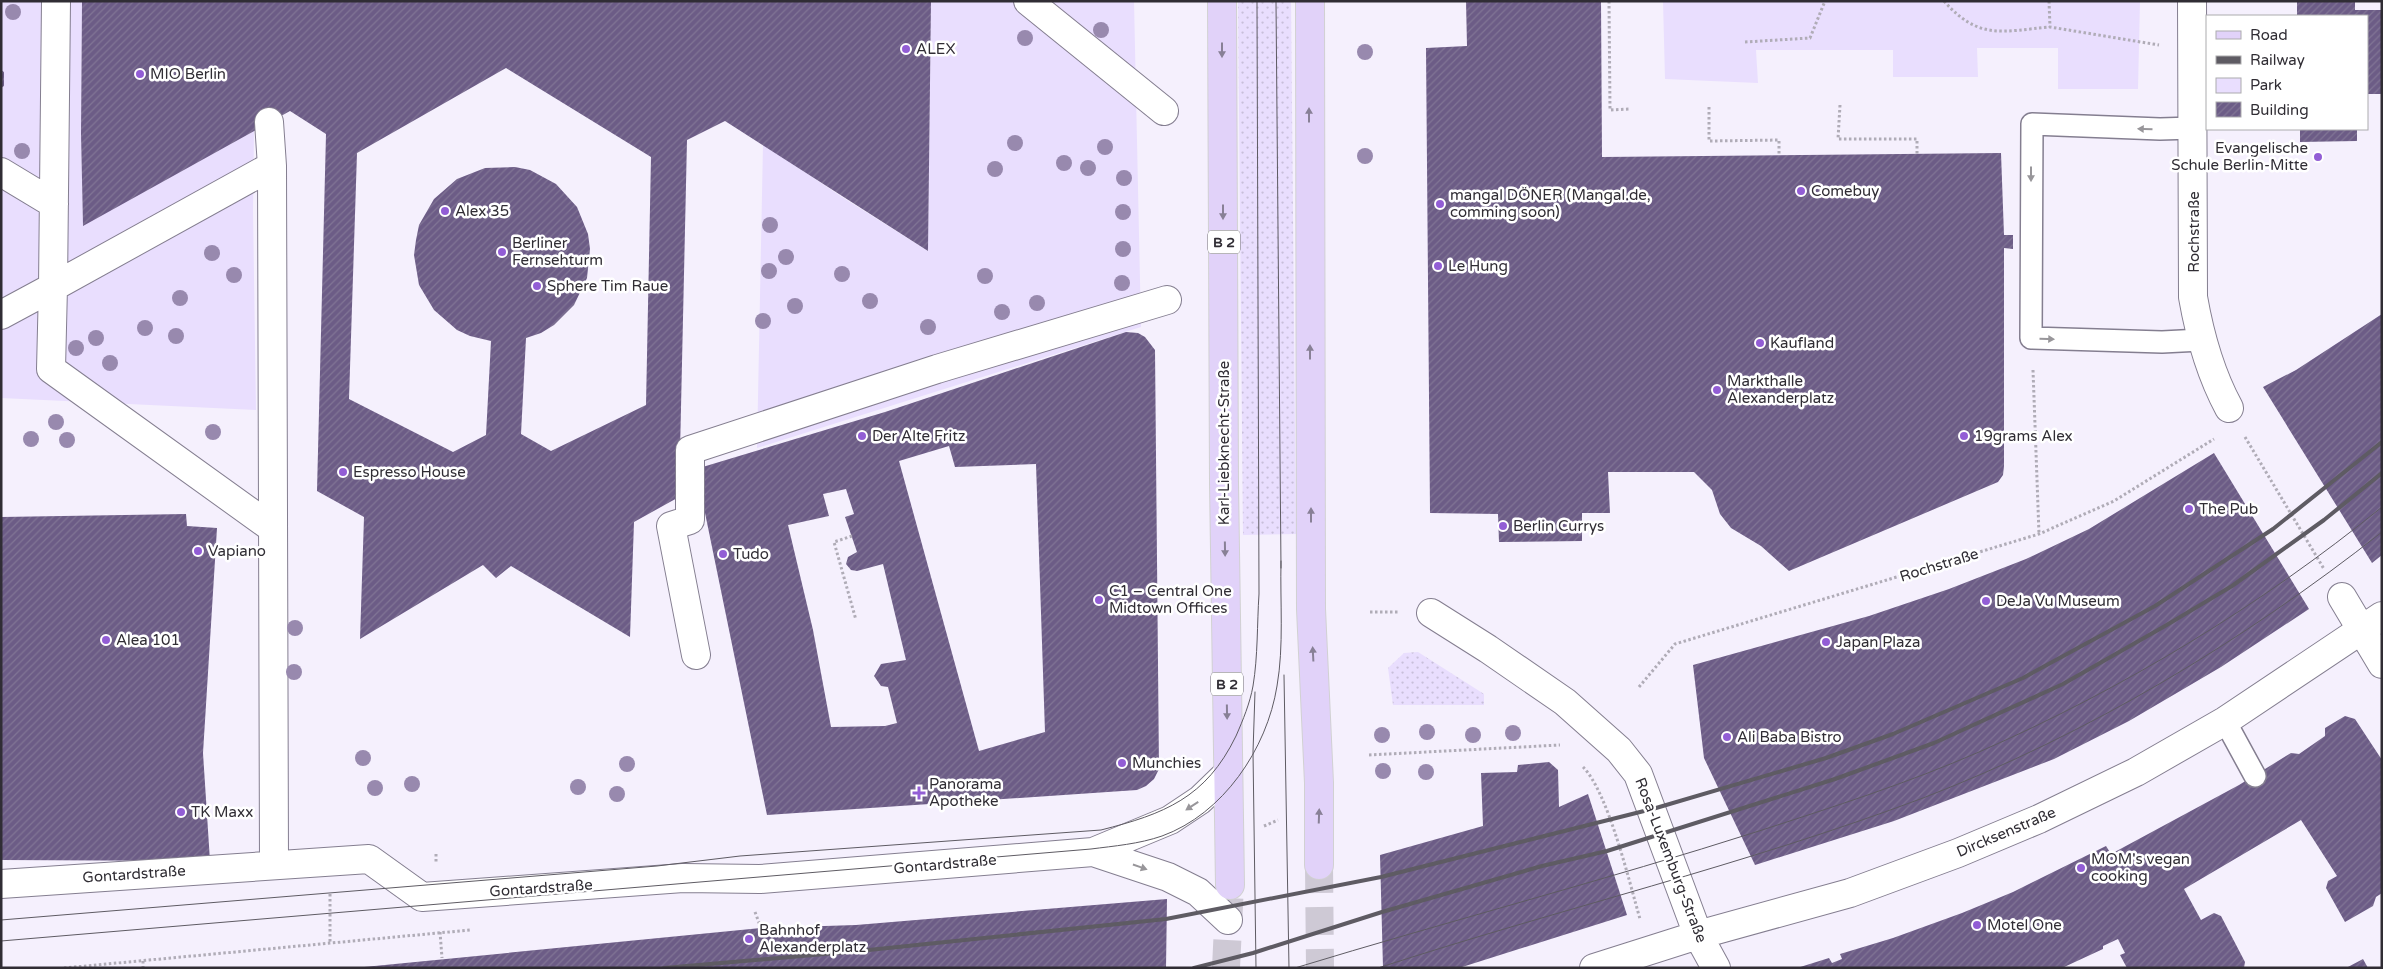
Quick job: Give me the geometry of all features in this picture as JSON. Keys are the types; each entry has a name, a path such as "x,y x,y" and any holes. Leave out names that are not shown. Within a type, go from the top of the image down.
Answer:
{"main road":[{"name":"Karl-Liebknecht-Straße","path":"1222,1 1230,885"},
{"path":"1310,1 1311,609 1319,783 1319,865"}],"street":[{"path":"56,1 53,286 50,369 272,528"},
{"path":"1028,1 1164,111"},
{"name":"Rochstraße","path":"2192,1 2194,128 2193,298 2202,340 2214,380 2234,417"},
{"path":"269,122 272,166 274,864"},
{"path":"1,315 272,166"},
{"path":"1,172 54,204"},
{"path":"696,655 671,526 690,520 690,450 937,369 1167,300"},
{"path":"2342,597 2371,624 2382,664"},
{"name":"Rosa-Luxemburg-Straße","path":"1431,613 1566,702 1620,750 1638,774 1698,935 1716,968"},
{"name":"Dircksenstraße","path":"1594,968 1698,935 1850,892 1958,853 2039,819 2136,772 2225,721 2371,624"},
{"name":"Gontardstraße","path":"1,884 368,859 422,897 683,878 760,879 1093,852 1170,820 1200,800 1228,773"},
{"name":"Gontardstraße","path":"1093,852 1168,877 1198,892 1228,920"}],"lane":[{"path":"2194,128 2160,129 2032,124 2031,338 2162,342 2202,340"},
{"path":"2225,721 2255,776"}],"path":[{"path":"1609,1 1610,110 1629,109"},
{"path":"1745,42 1810,38 1825,1"},
{"path":"1944,1 1965,22 1990,32 2050,28 2192,51"},
{"path":"2049,1 2050,28"},
{"path":"1840,105 1838,139 1917,139 1917,154"},
{"path":"1709,107 1709,141 1779,140 1779,155"},
{"path":"2031,338 2039,534"},
{"path":"2234,417 2279,496 2342,597"},
{"name":"Rochstraße","path":"1639,687 1675,644 2039,534 2114,501 2234,417"},
{"path":"852,536 834,542 856,620"},
{"path":"1369,755 1559,744 1565,750"},
{"path":"1578,763 1597,786 1605,805 1642,922"},
{"path":"1263,826 1278,820"},
{"path":"330,862 330,944"},
{"path":"440,924 442,958"},
{"path":"64,968 479,930"},
{"path":"143,960 143,968"}],"green space":[{"path":"1,1 82,1 81,134 83,225 254,131 253,210 256,410 1,398"},
{"path":"931,1 1134,1 1141,327 757,448 763,144 928,251"},
{"path":"1238,1 1291,1 1296,534 1243,535"},
{"path":"1663,1 2140,1 2138,89 2058,89 2058,48 1977,48 1978,77 1893,77 1893,50 1756,50 1758,83 1665,79"},
{"path":"1418,652 1484,694 1484,705 1393,705 1388,668 1404,653"}],"building":[{"path":"82,1 931,1 928,251 725,121 687,140 679,497 634,522 630,637 511,566 496,578 483,565 360,639 364,517 317,491 326,134 290,111 83,226 81,134","holes":["506,68 651,157 646,405 551,451 521,434 526,338 541,333 554,325 574,305 587,278 590,249 588,234 577,207 556,184 530,170 515,167 485,168 457,179 434,199 419,225 414,255 419,285 434,310 457,330 470,336 491,341 486,435 453,452 349,399 357,153"]},
{"name":"Markthalle Alexanderplatz","path":"1466,1 1601,1 1602,157 2001,153 2004,235 2013,235 2013,249 2004,248 2004,466 2003,475 1998,482 1789,571 1761,546 1731,528 1720,514 1712,490 1694,472 1608,472 1610,513 1582,513 1582,541 1499,542 1498,514 1430,513 1426,48 1467,46"},
{"path":"2297,1 2355,1 2355,10 2382,10 2382,94 2368,94 2368,15 2297,15"},
{"path":"1,70 4,72 4,86 1,88"},
{"path":"2300,130 2357,130 2357,141 2300,142"},
{"path":"2382,314 2382,555 2372,563 2263,387 2296,370"},
{"path":"1126,332 1138,333 1145,337 1155,350 1159,769 1154,779 1146,786 1137,790 767,815 696,469 885,412","holes":["949,446 955,467 1036,464 1045,732 979,751 899,461","846,489 854,514 845,517 857,552 848,557 846,564 851,570 857,571 883,564 906,660 881,664 874,676 881,686 888,687 897,723 885,726 831,727 813,630 788,525 829,516 823,494"]},
{"path":"2214,453 2309,609 2221,667 2129,721 2054,759 1894,821 1755,865 1704,758 1693,665 1869,616 1949,589 2026,559 2089,529"},
{"name":"Alea 101","path":"186,514 187,526 217,528 203,753 210,861 1,860 1,517"},
{"path":"2345,716 2355,719 2382,760 2382,893 2376,897 2373,906 2345,922 2326,888 2328,881 2337,876 2301,820 2184,889 2201,920 2214,913 2221,916 2245,962 2244,968 2127,968 2120,955 2125,953 2118,939 2103,946 2103,949 2062,968 1797,968 1829,958 1832,963 1842,959 1840,954 1893,938 1962,913 2013,892 2106,846 2111,854 2239,785 2291,753 2299,754 2325,736 2325,728"},
{"path":"1549,762 1558,770 1559,807 1588,794 1627,915 1459,968 1383,968 1380,855 1483,826 1481,773 1517,772 1518,765"},
{"path":"1167,899 1166,968 354,968 761,928 856,925"},
{"path":"2363,959 2368,968 2346,968"}],"tunnel":[{"path":"1319,865 1320,968"},
{"path":"1226,968 1230,885"}],"tram line":[{"path":"1,920 657,866 740,856 1101,830 1163,810 1197,789 1211,775 1236,736 1250,699 1256,663 1259,594 1257,1"},
{"path":"1276,1 1281,568"},
{"path":"1295,968 1759,831 1898,784 1979,752 2086,701 2189,643 2288,578 2382,507"},
{"path":"1378,968 1788,845 1923,798 1985,773 2104,715 2219,648 2275,611 2382,532"},
{"path":"1,941 1091,849 1153,839 1184,826 1223,795 1239,776 1263,733 1272,710 1279,671 1281,561"},
{"path":"1284,675 1289,968"},
{"path":"1255,692 1253,752 1256,968"}],"railway":[{"path":"664,968 859,951 1166,919 1381,877 1656,808 1826,758 1893,734 2023,678 2155,606 2273,529 2382,442"},
{"path":"1194,968 1253,953 1382,912 1542,866 1607,851 1835,779 1934,743 2063,684 2232,586 2324,520 2382,473"}],"place":[{"name":"ALEX","path":"906,49"},
{"name":"MIO Berlin","path":"140,74"},
{"name":"Evangelische Schule Berlin-Mitte","path":"2318,157"},
{"name":"Comebuy","path":"1801,191"},
{"name":"mangal DÖNER (Mangal.de, comming soon)","path":"1440,204"},
{"name":"Alex 35","path":"445,211"},
{"name":"Berliner Fernsehturm","path":"502,252"},
{"name":"Le Hung","path":"1438,266"},
{"name":"Sphere Tim Raue","path":"537,286"},
{"name":"Kaufland","path":"1760,343"},
{"name":"Markthalle Alexanderplatz","path":"1717,390"},
{"name":"Der Alte Fritz","path":"862,436"},
{"name":"19grams Alex","path":"1964,436"},
{"name":"Espresso House","path":"343,472"},
{"name":"The Pub","path":"2189,509"},
{"name":"Berlin Currys","path":"1503,526"},
{"name":"Vapiano","path":"198,551"},
{"name":"Tudo","path":"723,554"},
{"name":"C1 – Central One Midtown Offices","path":"1099,600"},
{"name":"DeJa Vu Museum","path":"1986,601"},
{"name":"Alea 101","path":"106,640"},
{"name":"Japan Plaza","path":"1826,642"},
{"name":"Ali Baba Bistro","path":"1727,737"},
{"name":"Munchies","path":"1122,763"},
{"name":"Panorama Apotheke","path":"919,793"},
{"name":"TK Maxx","path":"181,812"},
{"name":"MOM's vegan cooking","path":"2081,868"},
{"name":"Motel One","path":"1977,925"},
{"name":"Bahnhof Alexanderplatz","path":"749,939"}]}
